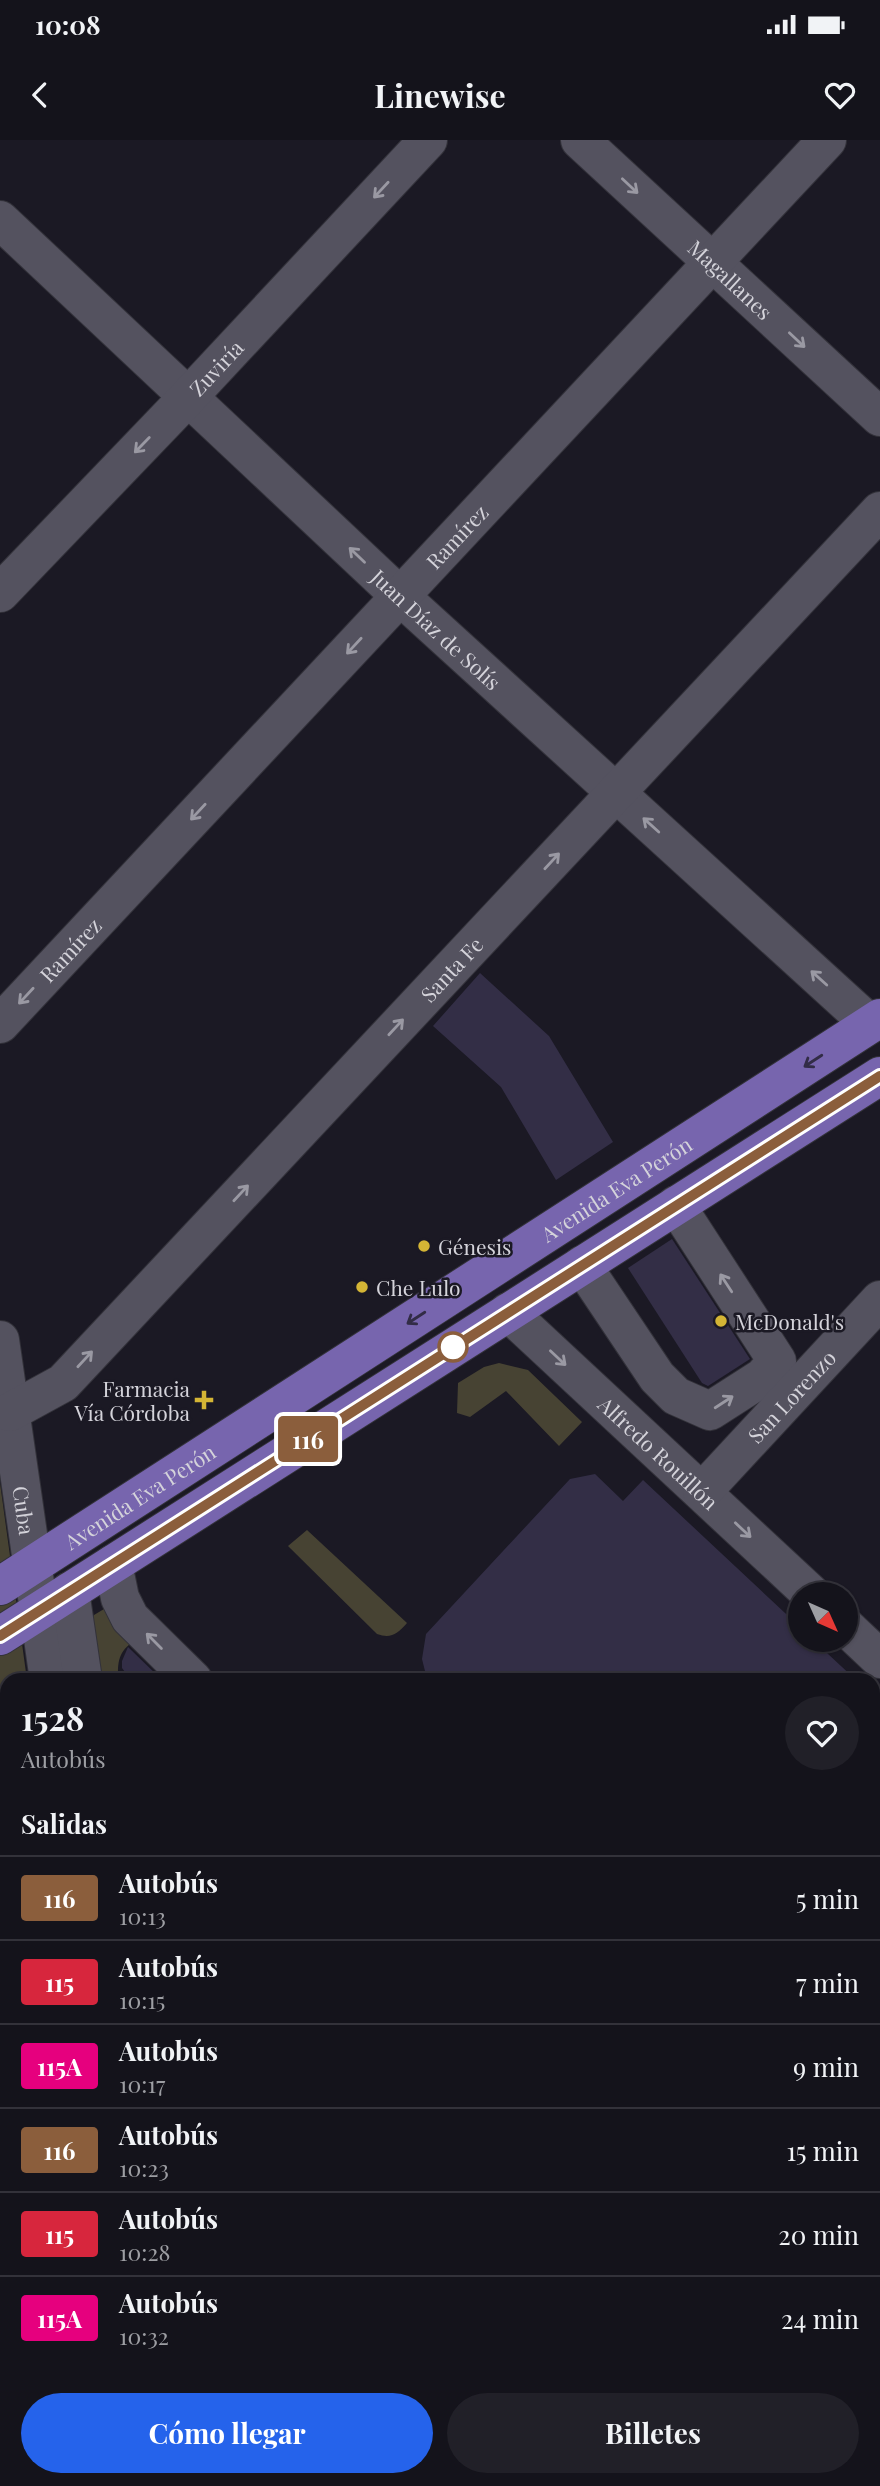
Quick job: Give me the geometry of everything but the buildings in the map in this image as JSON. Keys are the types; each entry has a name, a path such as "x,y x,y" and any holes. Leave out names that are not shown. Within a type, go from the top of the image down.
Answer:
{"main road":[{"name":"Avenida Eva Perón","path":"0,1586 877,1025"},
{"name":"Avenida Eva Perón","path":"0,1636 880,1076"}],"street":[{"name":"Zuviría","path":"0,593 428,140"},
{"name":"Magallanes","path":"580,140 880,416"},
{"name":"Ramírez","path":"0,1024 827,140"},
{"name":"Juan Díaz de Solís","path":"0,220 400,596 877,1025"},
{"name":"Santa Fe","path":"10,1412 63,1384 880,512"},
{"path":"582,1265 657,1377 676,1395 710,1411 763,1377 776,1361 676,1205"},
{"name":"San Lorenzo","path":"702,1492 880,1300"},
{"name":"Alfredo Rouillón","path":"509,1312 798,1582"},
{"name":"Cuba","path":"0,1340 33,1564 55,1601 50,1673"},
{"path":"617,1413 657,1377"},
{"path":"113,1564 120,1598 130,1618 186,1673"},
{"path":"55,1601 81,1673"},
{"path":"858,1638 880,1659"}],"shaded area":[{"path":"499,1363 528,1370 582,1422 559,1446 506,1391 470,1417 457,1413 458,1383 484,1367"},
{"path":"0,1483 26,1673 0,1673"},
{"path":"307,1530 407,1623 400,1630 390,1636 377,1634 288,1546"},
{"path":"114,1603 141,1637 121,1655 119,1673 88,1673 85,1646 94,1615"}],"bus line":[{"name":"116","path":"0,1636 880,1076"}],"place":[{"name":"Génesis","path":"424,1246"},
{"name":"Che Lulo","path":"362,1287"},
{"name":"McDonald's","path":"721,1321"},
{"name":"Farmacia Vía Córdoba","path":"204,1400"}]}
